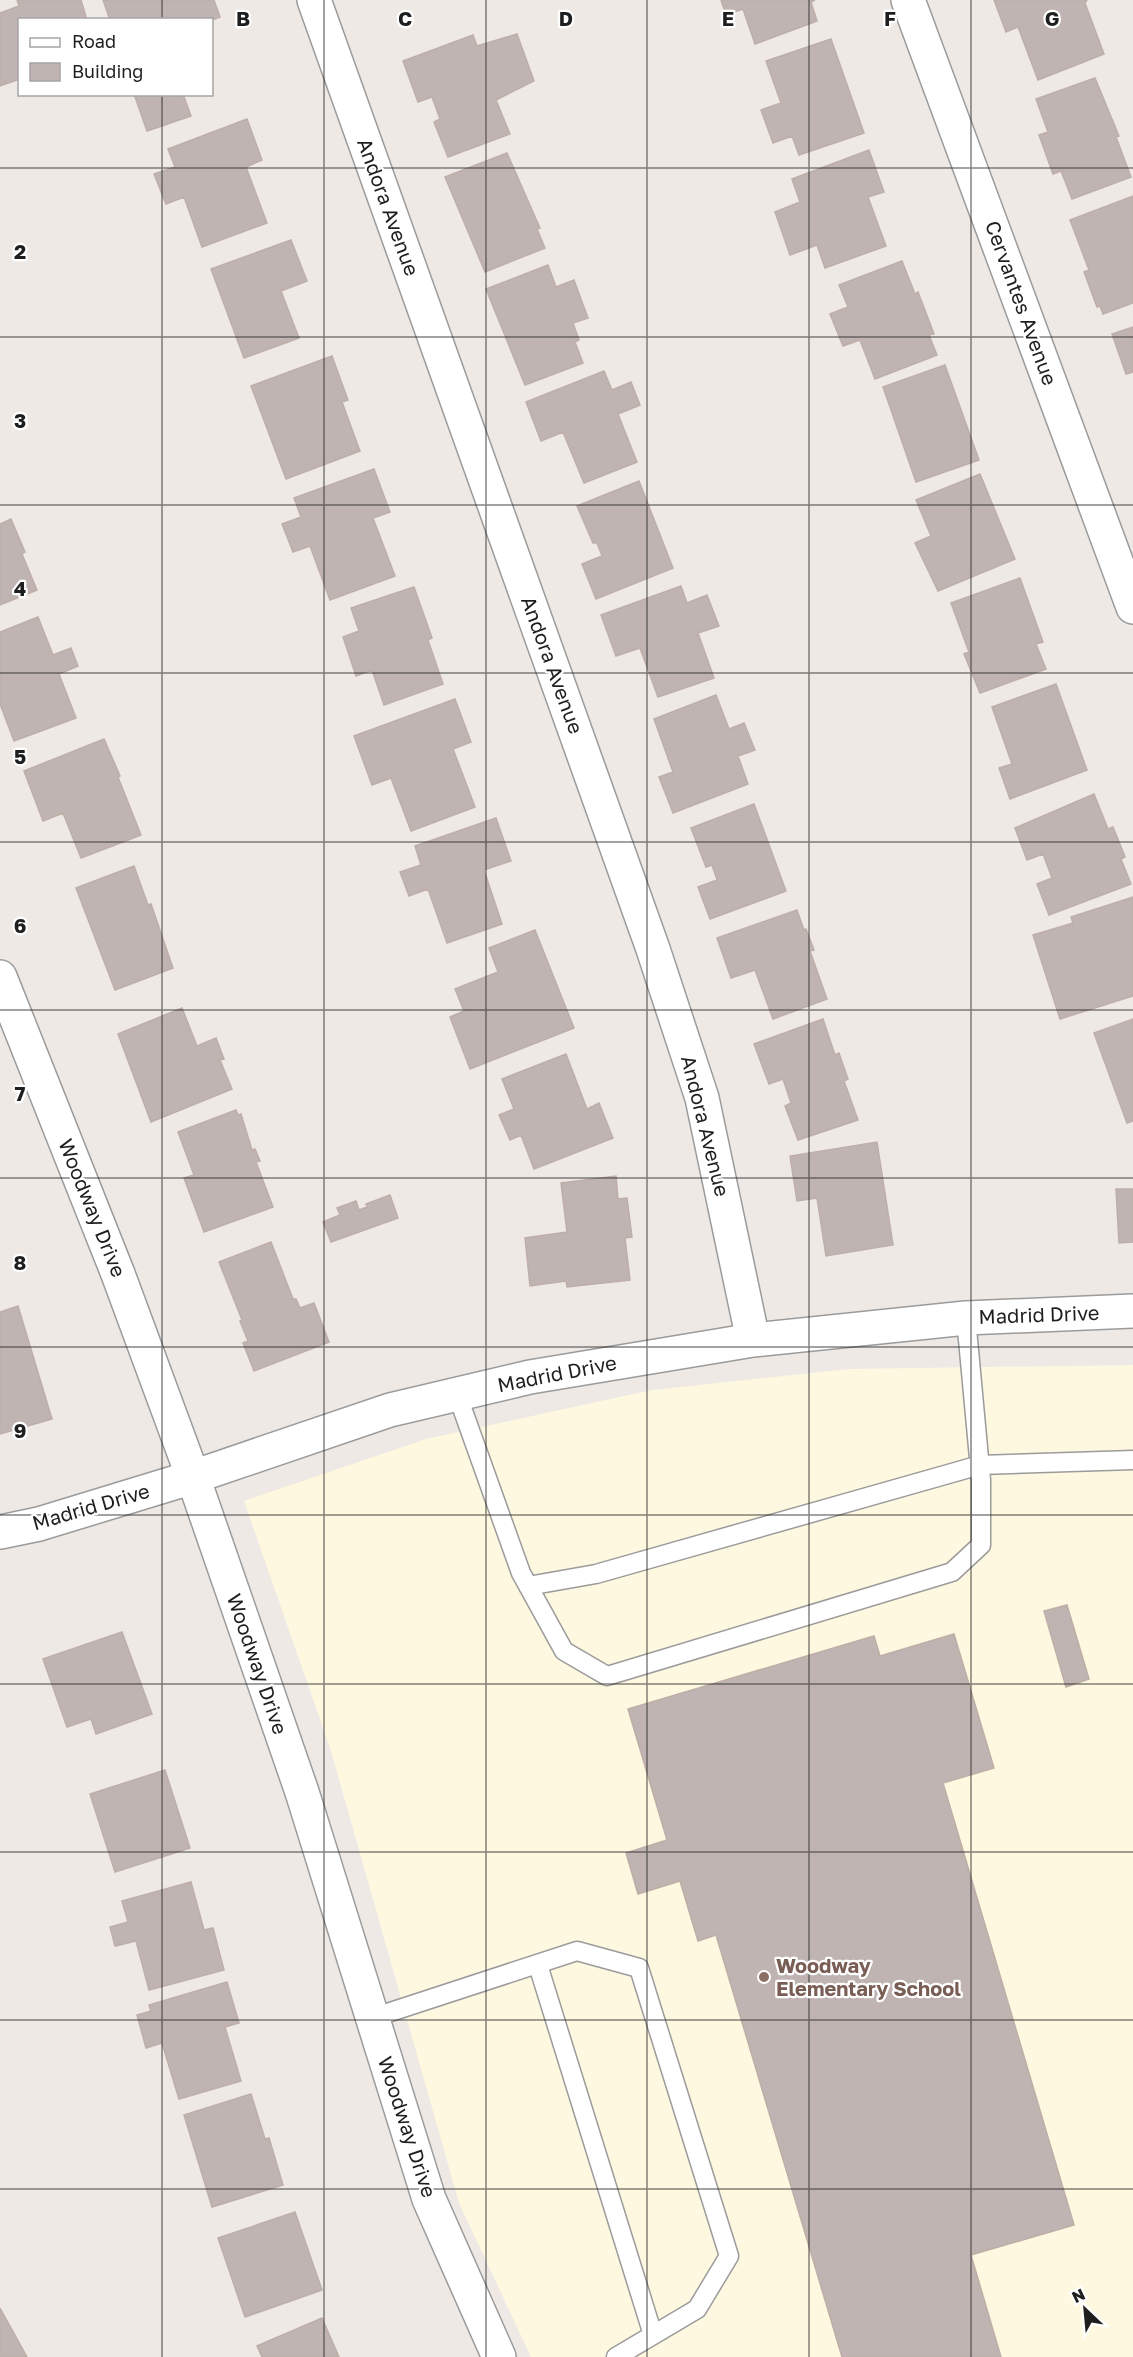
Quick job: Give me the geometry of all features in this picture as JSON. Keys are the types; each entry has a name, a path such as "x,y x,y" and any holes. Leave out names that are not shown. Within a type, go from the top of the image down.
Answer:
{"street":[{"name":"Andora Avenue","path":"314,0 653,948 702,1098 753,1340"},
{"name":"Cervantes Avenue","path":"908,0 1133,607"},
{"name":"Woodway Drive","path":"0,977 118,1274 193,1477 302,1792 429,2199 499,2357"},
{"name":"Madrid Drive","path":"0,1532 39,1524 193,1477 390,1410 530,1377 753,1340 966,1318 1133,1311"}],"lane":[{"path":"457,1394 528,1586 564,1651 607,1676 952,1572 981,1545 980,1465 966,1318"},
{"path":"528,1586 596,1574 980,1465 1133,1460"},
{"path":"372,2018 578,1952 639,1968 729,2256 697,2309 616,2357"},
{"path":"538,1965 653,2335"}],"shaded area":[{"name":"Woodway Elementary School","path":"1133,1365 1133,2357 531,2357 459,2203 331,1751 244,1501 426,1439 652,1390 849,1369"}],"building":[{"path":"17,0 81,0 86,18 18,18 18,80 0,86 0,13 19,6"},
{"path":"103,0 214,0 220,17 213,20 109,18"},
{"path":"721,0 815,0 811,2 817,21 755,44 743,9 726,15"},
{"path":"994,0 1087,0 1085,3 1104,54 1038,80 1018,27 1006,32"},
{"path":"517,34 534,81 496,100 510,134 448,157 434,122 440,119 432,97 418,102 403,61 473,35 477,46"},
{"path":"831,39 864,133 799,155 792,136 773,143 761,110 781,103 766,61"},
{"path":"1095,78 1119,136 1116,137 1131,177 1072,199 1061,171 1053,174 1039,135 1048,132 1036,99"},
{"path":"135,96 184,96 191,116 147,131"},
{"path":"247,119 262,160 246,167 267,223 202,247 184,197 166,204 154,174 175,167 168,149"},
{"path":"869,150 884,192 868,197 886,246 825,268 817,245 790,255 775,212 800,202 792,179"},
{"path":"507,153 540,228 537,229 545,248 485,272 445,177"},
{"path":"1133,196 1133,303 1103,314 1100,306 1097,307 1084,272 1089,270 1070,220"},
{"path":"291,240 307,281 281,291 299,338 244,358 211,269"},
{"path":"902,261 915,294 918,292 934,334 929,335 937,355 875,379 860,340 843,346 830,314 848,307 839,285"},
{"path":"548,265 556,287 574,280 588,318 573,323 579,340 575,342 583,363 525,385 486,289"},
{"path":"1133,327 1133,372 1126,374 1112,334"},
{"path":"332,356 348,400 342,402 360,451 286,479 251,386"},
{"path":"945,365 979,460 916,482 883,387"},
{"path":"604,371 612,390 631,382 640,405 618,414 637,462 584,483 563,432 541,441 526,402"},
{"path":"374,469 390,512 373,518 395,576 330,600 310,546 293,552 282,524 301,517 294,498"},
{"path":"980,474 1015,559 938,591 915,543 931,536 916,500"},
{"path":"639,481 673,568 596,599 582,564 602,556 597,543 593,543 577,506"},
{"path":"11,519 37,590 0,605 0,524"},
{"path":"1020,578 1043,642 1036,644 1046,669 980,693 964,654 969,652 951,603"},
{"path":"681,586 687,603 707,595 719,626 698,633 714,678 658,697 640,648 616,656 601,615"},
{"path":"414,587 432,638 428,640 443,684 384,705 372,670 356,676 343,637 359,631 351,608"},
{"path":"38,617 53,655 71,648 78,666 59,674 76,718 14,741 0,704 0,632"},
{"path":"1056,684 1087,770 1010,799 999,768 1012,764 992,707"},
{"path":"716,695 729,729 744,723 755,750 738,756 748,784 673,813 659,777 673,772 654,719"},
{"path":"455,699 471,742 453,749 475,807 411,831 391,778 372,785 354,736"},
{"path":"104,739 141,835 81,858 63,813 43,821 24,771"},
{"path":"1094,794 1108,829 1113,827 1125,857 1121,859 1131,884 1049,915 1037,884 1052,878 1043,854 1027,860 1015,828"},
{"path":"754,804 786,891 710,919 698,887 717,880 712,865 706,867 691,828"},
{"path":"496,818 511,861 484,870 502,924 447,943 428,889 409,896 400,872 421,865 415,846"},
{"path":"134,866 148,905 151,904 173,968 115,990 76,888"},
{"path":"1133,897 1133,996 1060,1019 1033,935 1073,923 1071,917"},
{"path":"797,910 814,950 810,951 827,999 773,1019 755,970 731,978 717,938"},
{"path":"535,930 574,1028 470,1069 450,1017 464,1011 455,989 498,972 489,948"},
{"path":"182,1008 197,1046 216,1038 224,1059 220,1060 232,1089 151,1122 118,1034"},
{"path":"823,1019 835,1055 839,1053 848,1079 844,1081 858,1120 798,1140 785,1106 791,1103 783,1079 769,1084 754,1044"},
{"path":"1133,1019 1133,1121 1127,1123 1094,1033"},
{"path":"566,1054 587,1109 599,1103 613,1138 534,1169 521,1135 510,1140 499,1115 514,1109 502,1079"},
{"path":"236,1110 238,1115 241,1114 252,1150 255,1149 260,1161 256,1162 273,1207 204,1232 184,1178 194,1175 178,1132"},
{"path":"877,1142 893,1245 826,1256 817,1198 797,1201 790,1156"},
{"path":"616,1176 618,1199 627,1198 632,1237 625,1238 630,1280 567,1287 566,1281 530,1286 525,1238 567,1232 561,1183"},
{"path":"1116,1189 1133,1189 1133,1242 1119,1243"},
{"path":"390,1195 398,1218 331,1242 323,1222 340,1215 337,1208 356,1201 359,1210 367,1207 366,1204"},
{"path":"271,1242 293,1299 296,1299 300,1308 314,1303 329,1342 254,1371 243,1343 248,1341 240,1321 242,1320 219,1262"},
{"path":"18,1306 52,1419 0,1434 0,1312"},
{"path":"1067,1605 1089,1679 1066,1687 1044,1611"},
{"path":"122,1632 152,1714 96,1734 91,1719 67,1727 43,1659"},
{"path":"954,1634 994,1768 943,1783 1074,2225 971,2255 1001,2357 842,2357 716,1935 698,1941 680,1881 638,1894 626,1853 667,1840 628,1709 874,1636 880,1656"},
{"path":"165,1770 190,1848 115,1872 90,1794"},
{"path":"191,1882 204,1930 213,1928 224,1970 149,1990 136,1941 115,1946 110,1927 128,1922 122,1901"},
{"path":"227,1982 239,2023 225,2027 241,2081 179,2099 162,2043 146,2048 137,2015 151,2011 149,2005"},
{"path":"251,2094 265,2139 269,2138 283,2185 212,2207 184,2115"},
{"path":"295,2212 322,2290 245,2317 218,2238"},
{"path":"0,2308 27,2357 0,2357"},
{"path":"322,2318 339,2357 262,2357 257,2346"}],"place":[{"name":"Woodway Elementary School","path":"764,1977"}]}
